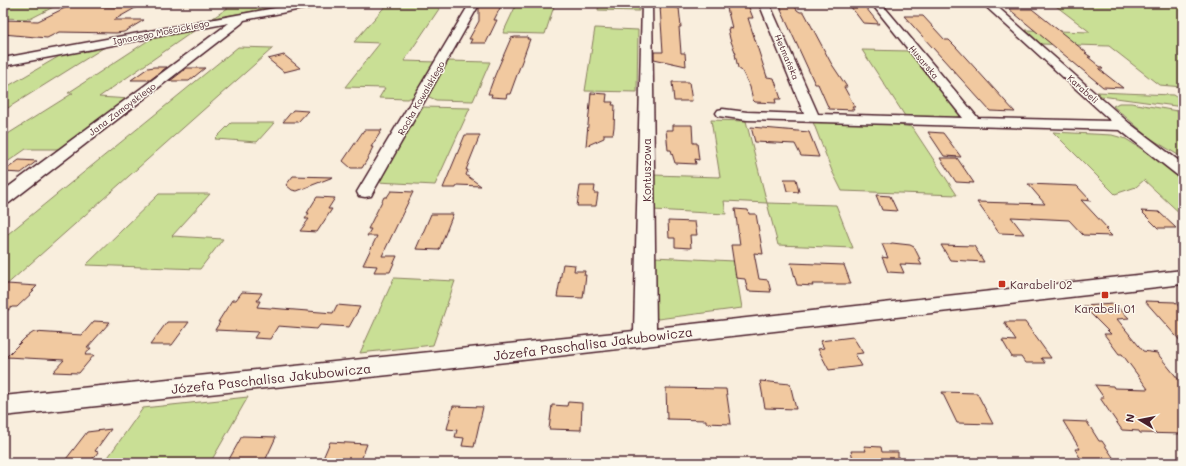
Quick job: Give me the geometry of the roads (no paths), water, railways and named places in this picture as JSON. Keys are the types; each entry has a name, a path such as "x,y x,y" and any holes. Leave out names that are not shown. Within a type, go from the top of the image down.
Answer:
{"street":[{"name":"Ignacego Mościckiego","path":"3,62 318,3"},
{"name":"Rocha Kowalskiego","path":"365,192 475,3"},
{"name":"Kontuszowa","path":"645,337 647,3"},
{"name":"Hetmańska","path":"764,3 811,114"},
{"name":"Husarska","path":"876,3 973,121"},
{"name":"Karabeli","path":"987,3 1124,126 1183,172"},
{"name":"Jana Zamoyskiego","path":"3,199 238,21 239,18"},
{"path":"723,113 747,116 811,114 1124,126"},
{"name":"Józefa Paschalisa Jakubowicza","path":"3,406 436,361 1183,277"}],"place":[{"name":"Karabeli 02","path":"1002,284"},
{"name":"Karabeli 01","path":"1105,295"}]}
